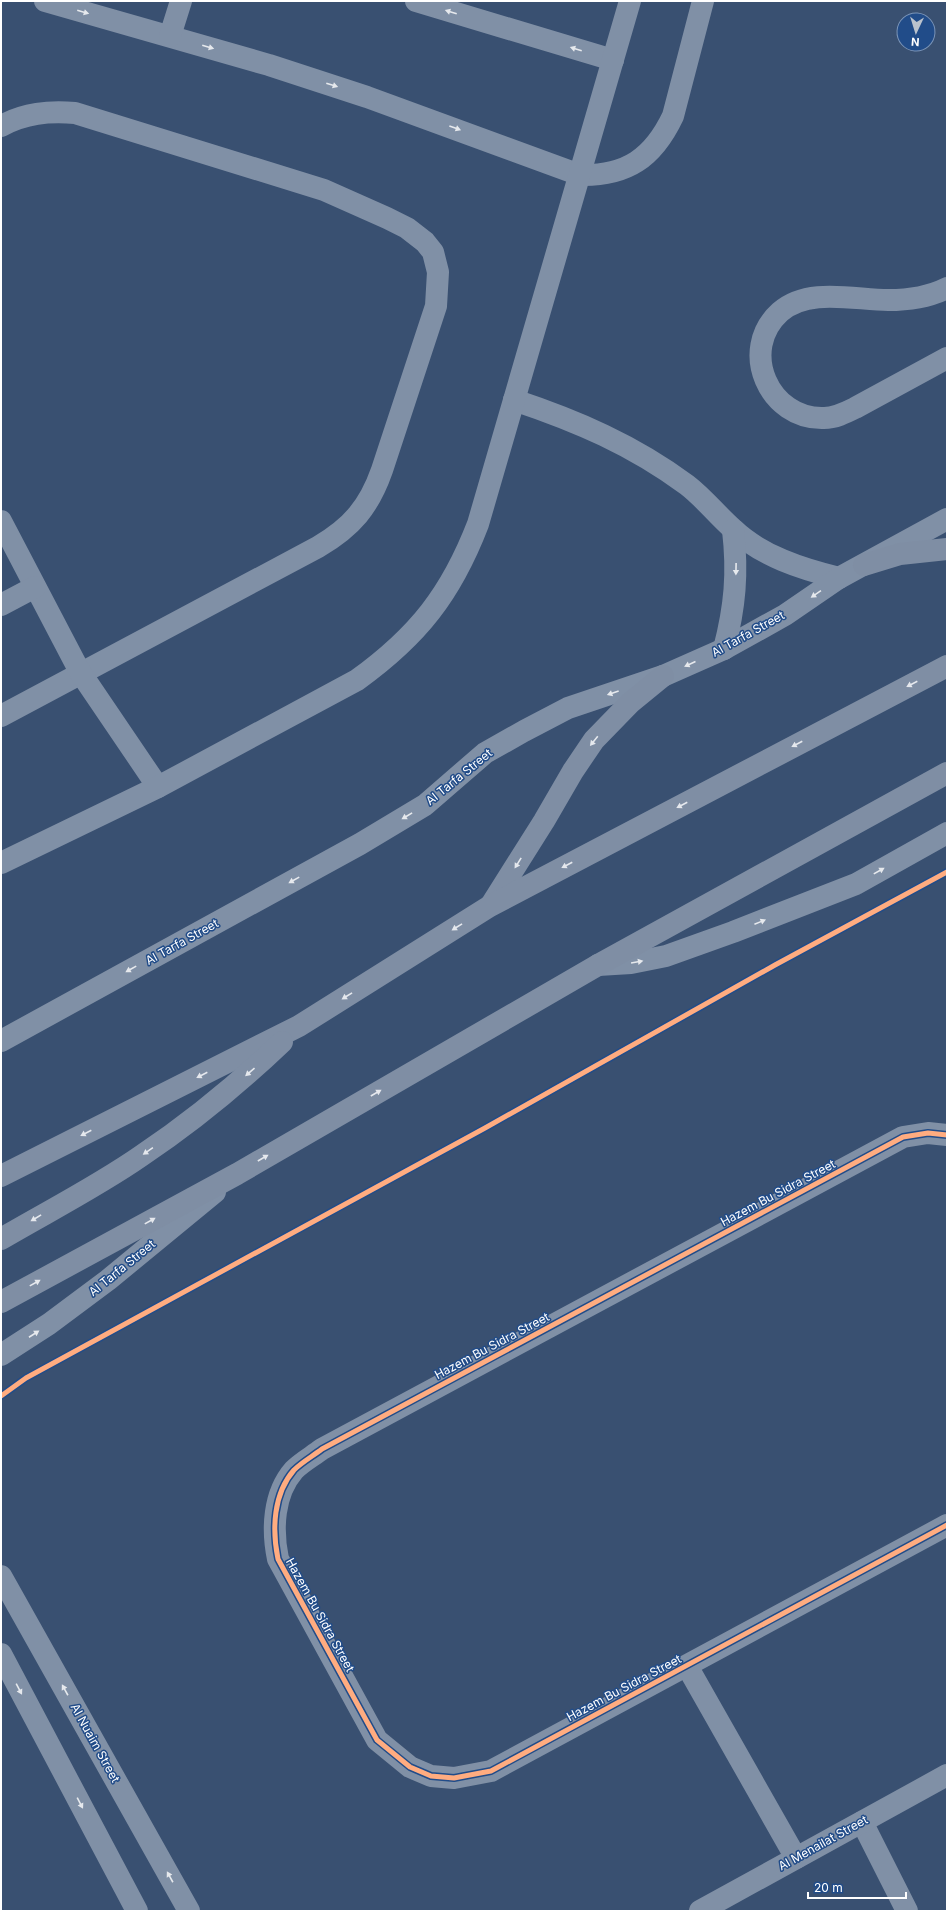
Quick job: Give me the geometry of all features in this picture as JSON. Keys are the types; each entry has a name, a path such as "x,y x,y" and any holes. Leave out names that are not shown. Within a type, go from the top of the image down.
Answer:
{"main road":[{"path":"864,565 900,554 947,549"},
{"path":"1,1176 299,1026 490,906 947,666"},
{"path":"490,906 544,821 573,771 594,740 630,703 663,676"},
{"name":"Al Tarfa Street","path":"1,1302 237,1174 598,965 947,773"},
{"path":"1,1240 140,1157 184,1126 251,1072 299,1026"}],"street":[{"path":"45,1 269,65 367,97 580,175 600,175 620,171 638,162 653,149 664,134 673,116 703,1"},
{"path":"170,36 181,1"},
{"path":"416,1 613,60"},
{"path":"1,863 158,787 356,680 384,660 409,638 431,612 446,590 466,555 478,524 630,1"},
{"path":"1,126 26,115 51,111 75,113 324,190 408,228 425,242 433,252 438,272 436,306 382,470 375,489 365,507 352,523 336,536 318,547 80,672 1,716"},
{"path":"947,288 932,295 909,298 889,300 842,297 816,298 793,304 780,312 770,325 763,340 761,355 762,371 768,387 778,400 792,411 807,417 824,418 840,416 947,358"},
{"path":"514,400 596,430 643,456 688,486 733,530 772,555 794,565 839,578"},
{"name":"Al Tarfa Street","path":"1,1041 360,844 425,805 485,753 524,731 568,708 663,676 724,649 785,615 839,578 947,519"},
{"path":"1,521 80,672 158,787"},
{"path":"724,649 732,620 736,590 736,560 733,530"},
{"path":"1,605 35,587"},
{"path":"598,965 631,963 666,956 733,932 856,884 947,833"},
{"path":"1,1024 28,1025"},
{"name":"Hazem Bu Sidra Street","path":"947,1135 928,1133 903,1137 896,1140 322,1449 295,1470 284,1484 275,1516 275,1537 278,1560 377,1740 410,1767 431,1776 454,1778 491,1771 947,1525"},
{"name":"Al Tarfa Street","path":"1,1355 49,1324 108,1280 237,1174"},
{"name":"Al Nuaim Street","path":"1,1576 189,1911"},
{"path":"1,1654 137,1911"},
{"name":"Hazem Bu Sidra Street","path":"687,1666 796,1858"},
{"name":"Al Menailat Street","path":"700,1911 947,1774"},
{"path":"862,1822 907,1911"}],"cycle path":[{"path":"1,1396 26,1378 485,1128 775,965 947,872"},
{"path":"947,1135 928,1133 903,1137 322,1449 297,1467 287,1480 278,1501 275,1536 278,1559 377,1740 410,1767 431,1776 454,1778 491,1771 947,1525"}]}
